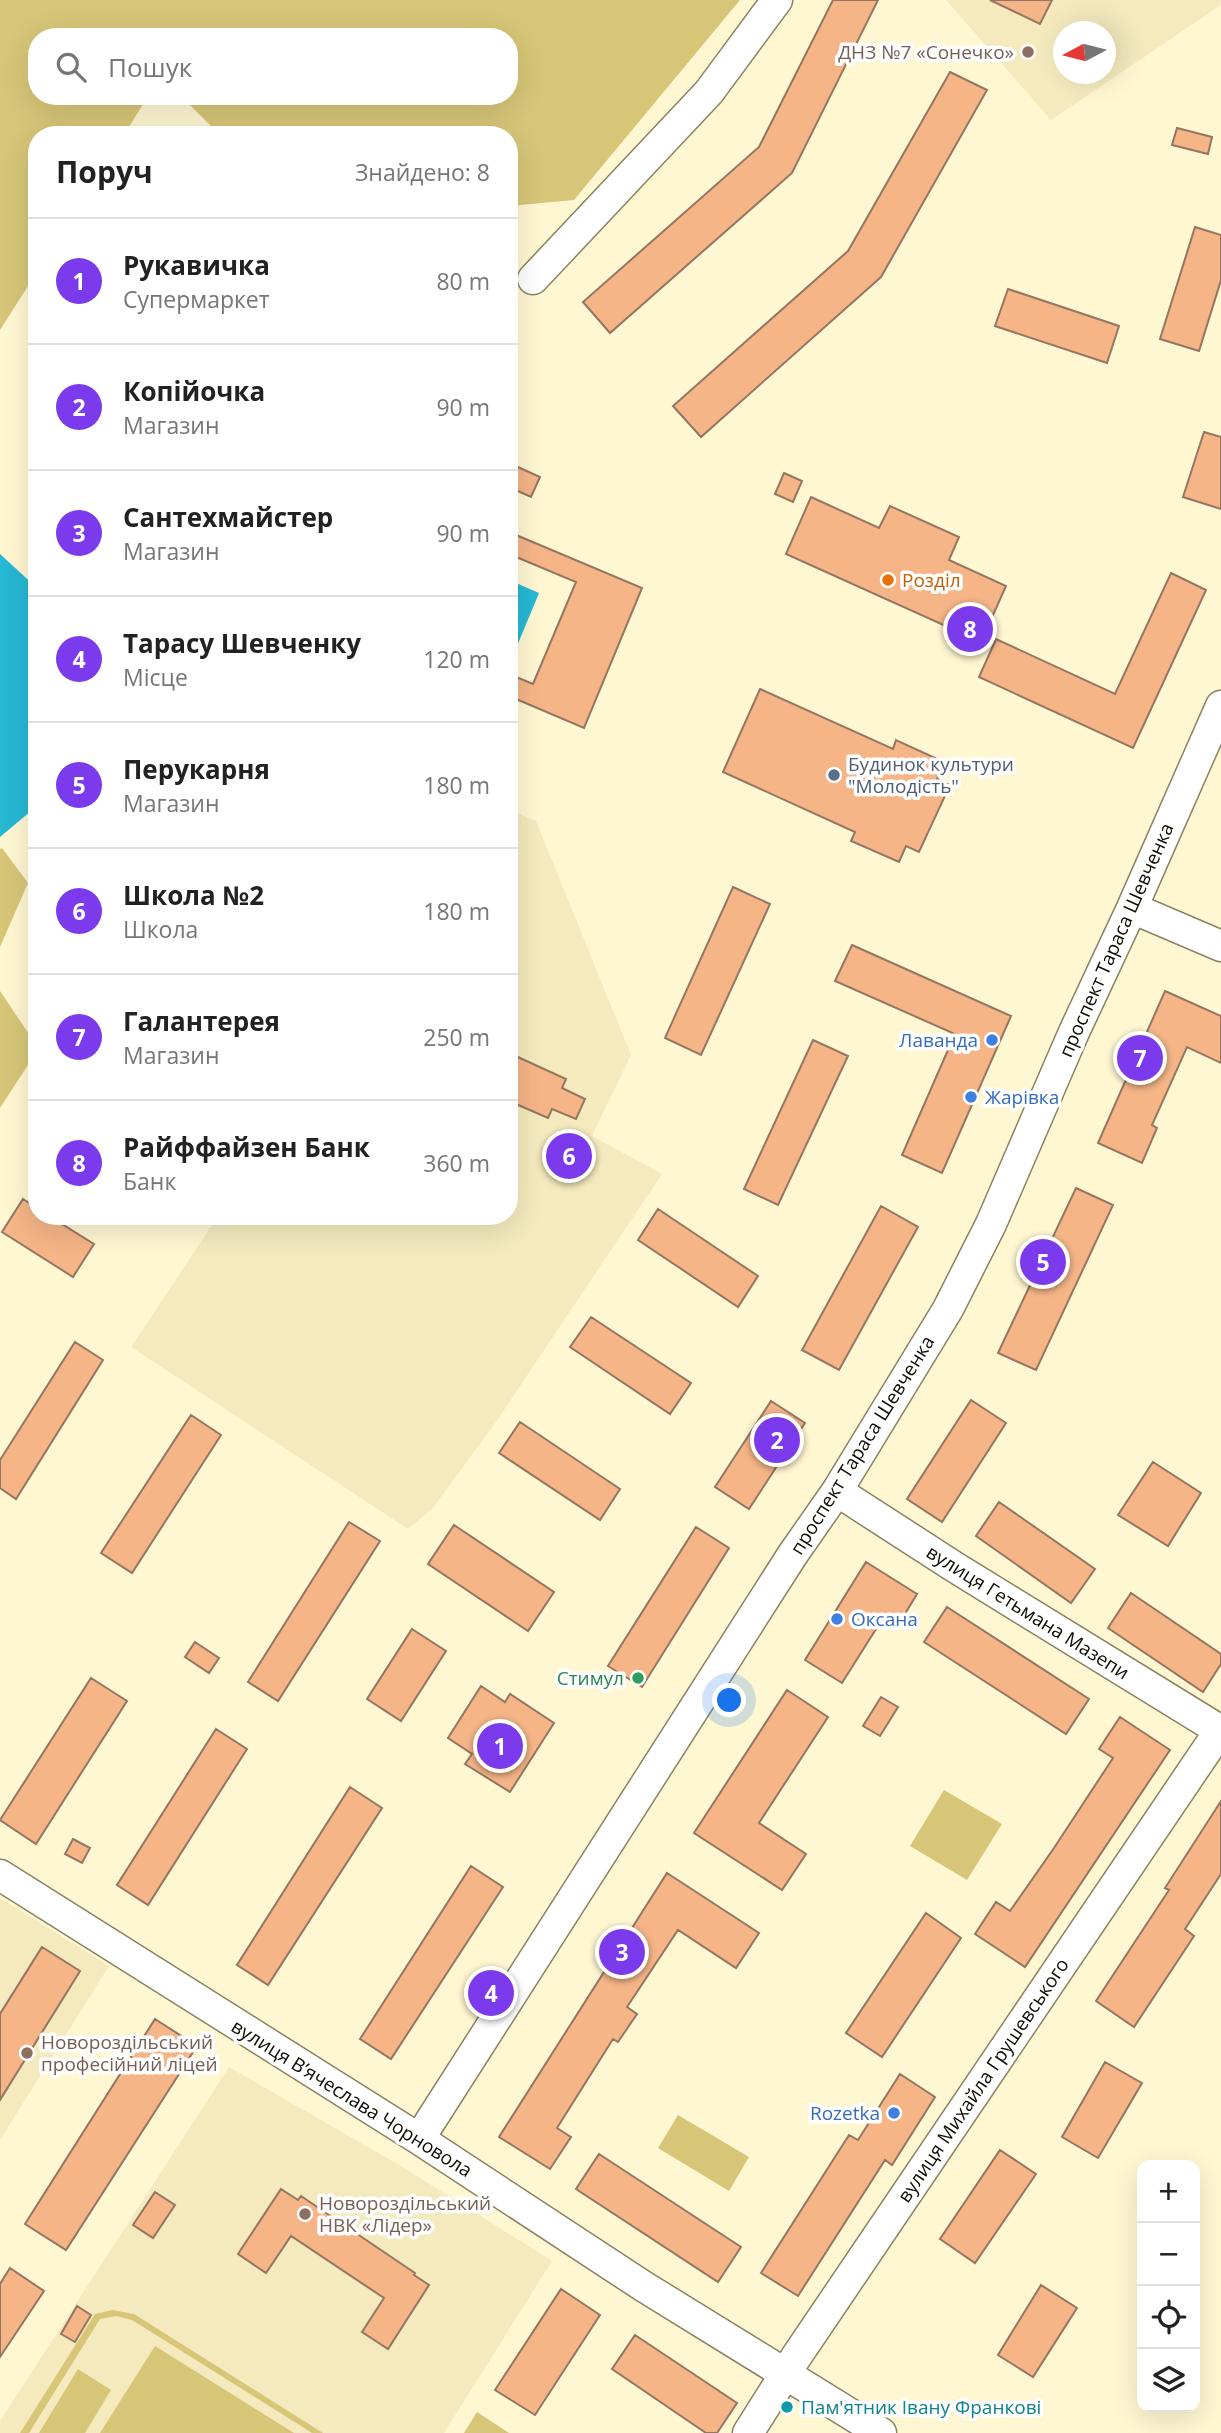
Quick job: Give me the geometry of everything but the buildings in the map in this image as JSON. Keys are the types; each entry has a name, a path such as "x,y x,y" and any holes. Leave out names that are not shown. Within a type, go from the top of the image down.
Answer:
{"street":[{"path":"533,279 709,92 777,0"},
{"name":"проспект Тараса Шевченка","path":"419,2139 779,1577 837,1491 954,1297 991,1224 1221,706"},
{"path":"1132,908 1221,946"},
{"name":"вулиця Гетьмана Мазепи","path":"837,1491 953,1566 1221,1730"},
{"name":"вулиця Михайла Грушевського","path":"748,2433 785,2373 1221,1730"},
{"name":"вулиця Вʼячеслава Чорновола","path":"0,1875 419,2139 643,2286 881,2433"}],"shaded area":[{"path":"0,0 740,0 574,200 518,205 518,126 211,126 190,105 518,105 518,28 28,28 28,105 142,105 130,126 28,126 28,286 0,330"},
{"name":"ДНЗ №7 «Сонечко»","path":"946,0 1221,0 1221,5 1116,76 1116,21 1053,21 1053,84 1104,84 1051,120"},
{"path":"518,814 536,821 631,1055 592,1136 662,1174 496,1422 432,1509 408,1529 131,1347 212,1225 518,1225"},
{"path":"2,848 28,883 0,947 0,849"},
{"path":"0,991 28,1033 28,1065 0,1108"},
{"path":"944,1790 1002,1824 967,1880 910,1846"},
{"name":"Новороздільський професійний ліцей","path":"0,1898 109,1966 0,2140"},
{"name":"Новороздільський НВК «Лідер»","path":"229,2067 401,2166 552,2261 444,2433 0,2433 0,2421"},
{"path":"678,2115 749,2157 729,2191 658,2148"},
{"path":"112,2310 134,2314 323,2433 312,2433 132,2320 116,2316 100,2319 29,2433 20,2433 95,2314"},
{"path":"155,2346 294,2433 100,2433"},
{"path":"78,2369 111,2390 85,2433 39,2433"},
{"path":"477,2412 509,2433 464,2433"}],"water":[{"path":"0,554 28,580 28,814 0,837"},
{"path":"518,584 539,593 518,644"}],"place":[{"name":"ДНЗ №7 «Сонечко»","path":"1028,52"},
{"name":"Розділ","path":"888,580"},
{"name":"Райффайзен Банк","path":"970,629"},
{"name":"Будинок культури \"Молодість\"","path":"834,775"},
{"name":"Лаванда","path":"992,1040"},
{"name":"Галантерея","path":"1140,1058"},
{"name":"Жарівка","path":"971,1097"},
{"name":"Школа №2","path":"569,1156"},
{"name":"Перукарня","path":"1043,1262"},
{"name":"Копійочка","path":"777,1440"},
{"name":"Оксана","path":"837,1619"},
{"name":"Стимул","path":"638,1678"},
{"name":"Рукавичка","path":"500,1746"},
{"name":"Сантехмайстер","path":"622,1952"},
{"name":"Тарасу Шевченку","path":"491,1993"},
{"name":"Новороздільський професійний ліцей","path":"27,2053"},
{"name":"Rozetka","path":"894,2113"},
{"name":"Новороздільський НВК «Лідер»","path":"305,2214"},
{"name":"Пам'ятник Івану Франкові","path":"787,2407"}]}
